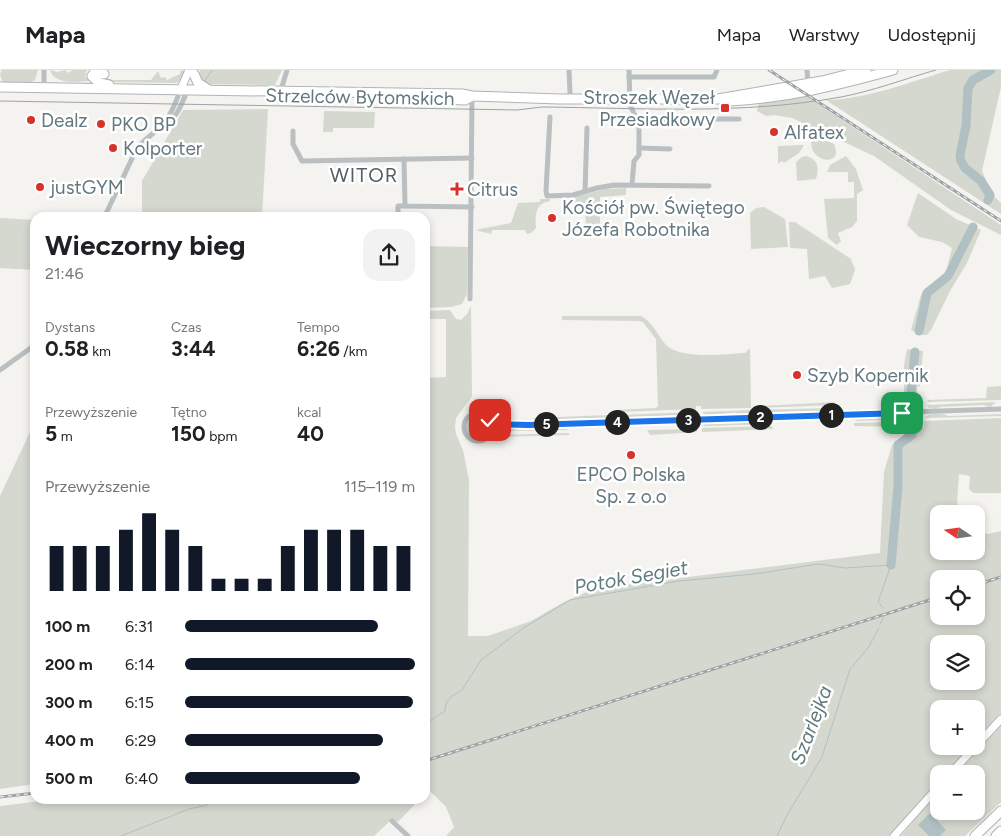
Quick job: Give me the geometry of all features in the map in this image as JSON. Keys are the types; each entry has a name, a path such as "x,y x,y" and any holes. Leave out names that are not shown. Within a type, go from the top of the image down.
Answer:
{"highway":[{"name":"Strzelców Bytomskich","path":"248,92 256,90 281,90 629,99 718,98 808,83 866,70"},
{"path":"718,98 737,100 787,95 832,86 892,70"},
{"path":"193,71 200,85 211,91"},
{"path":"104,74 95,72 92,76 101,84 124,85 134,89"},
{"path":"0,88 134,89"},
{"name":"Strzelców Bytomskich","path":"134,89 461,100 472,96"},
{"path":"975,836 1001,812"},
{"path":"996,836 1001,831"}],"street":[{"path":"44,70 44,88"},
{"path":"281,90 287,70"},
{"path":"569,70 570,93"},
{"path":"629,70 629,99 632,111 639,124 639,155 634,161 632,184"},
{"path":"698,77 700,70"},
{"path":"629,76 714,77 717,70"},
{"path":"807,70 808,83"},
{"path":"107,212 136,150 144,140 168,124 174,117 193,71"},
{"name":"Strzelców Bytomskich","path":"470,299 472,96"},
{"path":"550,117 547,196 573,195 614,185 709,186"},
{"path":"636,119 740,119"},
{"path":"585,191 587,128"},
{"path":"293,131 293,144 302,161 472,158"},
{"path":"639,148 670,149"},
{"path":"404,158 404,206"},
{"path":"398,212 398,206 472,207"},
{"path":"0,370 30,349"},
{"path":"492,424 529,425 1001,409"},
{"path":"476,413 486,415 492,424 491,431 485,439 474,440 466,434 464,426 469,416 476,413"},
{"path":"491,431 529,425"},
{"path":"985,736 1001,719"},
{"path":"958,765 968,755"},
{"path":"894,836 930,796"},
{"path":"392,822 408,836"}],"shaded area":[{"path":"2,70 38,70 35,80 19,84 2,81 0,74"},
{"path":"50,70 57,72 66,70 67,73 73,70 87,70 85,77 91,81 67,82 56,78"},
{"path":"185,70 177,83 107,82 100,79 99,76 113,80 151,80 158,71 161,78 165,77 167,80 180,74 180,71"},
{"path":"200,70 282,70 275,85 206,84 203,83 199,75"},
{"path":"950,70 1001,70 1001,87 982,171 992,194 1001,203 1001,214 826,100 857,97 904,85"},
{"path":"803,94 1001,225 1001,235 951,210 874,156 792,118 775,115 766,116 757,111 759,102"},
{"path":"268,109 262,212 142,212 142,181 183,110"},
{"path":"324,111 375,112 374,128 333,128 333,132 323,132"},
{"path":"818,137 834,144 836,152 834,157 825,160 814,153 812,139"},
{"path":"804,145 799,153 784,163 782,161 778,164 778,146"},
{"path":"807,156 814,160 817,165 816,179 797,181 796,162 802,157"},
{"path":"846,156 856,169 863,190 857,194 857,221 852,227 838,233 841,241 837,245 828,238 824,199 854,198 854,182 848,182 848,172 827,172 830,165"},
{"path":"626,188 626,195 600,197 600,226 584,227 584,223 586,223 585,211 575,208 574,198 563,198 605,189"},
{"path":"918,193 956,219 981,230 967,263 927,335 911,330 921,295 925,289 946,273 952,248 942,242 919,237 907,225"},
{"path":"540,199 550,199 550,201 541,204 539,207 536,215 536,228 531,233 527,234 525,230 492,230 491,234 475,230 511,223 518,203 540,202"},
{"path":"764,207 785,219 788,247 751,249 750,213 756,208"},
{"path":"0,218 30,220 30,270 0,268"},
{"path":"789,222 795,222 851,259 855,270 850,284 832,288 825,276 809,279 807,249 790,248"},
{"path":"430,246 468,247 467,294 462,304 451,307 430,308"},
{"path":"471,306 472,396 456,418 455,427 463,450 469,480 468,636 488,636 531,621 564,602 593,589 880,553 884,472 892,445 905,434 905,427 854,426 854,423 920,421 921,428 924,427 924,421 1001,418 1001,493 973,493 969,489 970,476 959,474 958,505 930,505 930,560 985,560 985,534 1001,531 1001,717 985,734 985,700 930,700 930,755 965,755 955,765 930,765 930,792 889,836 446,836 454,827 446,807 430,791 430,378 446,377 446,319 430,319 430,311 450,310 456,319 461,320"},
{"path":"562,316 641,316 652,325 666,345 682,353 715,355 745,353 750,348 751,408 701,409 701,406 696,406 696,409 616,412 616,410 656,408 658,406 656,339 643,322 562,320"},
{"path":"907,349 923,351 920,386 917,387 917,400 923,400 923,402 904,403 904,365"},
{"path":"1001,386 1001,400 927,402 928,400 986,398 987,387"},
{"path":"835,402 835,405 756,408 760,406"},
{"path":"996,402 990,407 983,405 940,407 936,409 929,408 927,405"},
{"path":"834,408 830,412 772,412 763,415 757,410"},
{"path":"750,410 748,414 744,415 732,413 707,416 702,412"},
{"path":"696,412 690,417 681,415 630,417 625,419 619,418 617,415"},
{"path":"912,414 919,419 855,421 860,417 906,417"},
{"path":"931,414 948,416 1001,414 1001,416 925,418"},
{"path":"610,415 602,420 592,418 550,420 546,422 537,421 533,418"},
{"path":"478,416 486,419 489,427 486,435 478,438 470,435 467,427 470,419"},
{"path":"762,420 769,421 771,424 702,426 711,421 715,423 758,422"},
{"path":"772,426 773,429 702,432 702,428"},
{"path":"556,427 568,430 503,431 515,428 543,430"},
{"path":"697,429 697,432 650,435 647,430"},
{"path":"30,432 30,785 0,789 0,496"},
{"path":"569,433 569,435 500,437 499,435"},
{"path":"1001,724 1001,802 985,817 985,765 963,765 972,755 985,755 985,741"},
{"path":"30,802 30,804 415,804 398,822 391,820 374,836 0,836 0,806"},
{"path":"930,802 930,820 982,820 965,836 901,836"},
{"path":"930,813 930,820 937,820 946,830 940,836 929,836 918,825"}],"waterway":[{"path":"204,82 212,70"},
{"name":"Szarlejka","path":"988,200 990,195 981,181 965,168 960,155 966,126 968,88 973,80 991,70"},
{"name":"Szarlejka","path":"919,331 927,293 948,276 973,227"},
{"name":"Szarlejka","path":"911,393 915,352"},
{"name":"Szarlejka","path":"911,380 915,382"},
{"name":"Szarlejka","path":"891,565 898,487 898,445 912,435 912,426"},
{"name":"Potok Segiet","path":"430,721 445,711 446,703 452,696 462,690 481,660 525,627 570,600 679,581 754,574 819,564 845,568 891,565 878,602 883,608"},
{"name":"Szarlejka","path":"880,624 884,617"},
{"name":"Szarlejka","path":"777,836 786,817 822,757 850,669 868,648 879,628"},
{"name":"Potok Segiet","path":"121,836 189,809 208,804"}],"tram line":[{"path":"0,101 517,110 542,107 729,108 804,103 841,97 936,70"}],"railway":[{"path":"769,70 1001,221"},
{"path":"985,582 1001,577"},
{"path":"430,759 930,600"},
{"path":"0,797 30,794"}],"place":[{"name":"Stroszek Węzeł Przesiadkowy","path":"725,108"},
{"name":"Dealz","path":"31,120"},
{"name":"PKO BP","path":"101,124"},
{"name":"Alfatex","path":"774,132"},
{"name":"Kolporter","path":"113,148"},
{"name":"justGYM","path":"40,187"},
{"name":"Citrus","path":"457,189"},
{"name":"Kościół pw. Świętego Józefa Robotnika","path":"552,218"},
{"name":"Szyb Kopernik","path":"797,375"},
{"name":"EPCO Polska Sp. z o.o","path":"631,455"}],"district":[{"name":"WITOR","path":"364,175"}],"route":[{"path":"490,420 492,424 529,425 902,413"}]}
